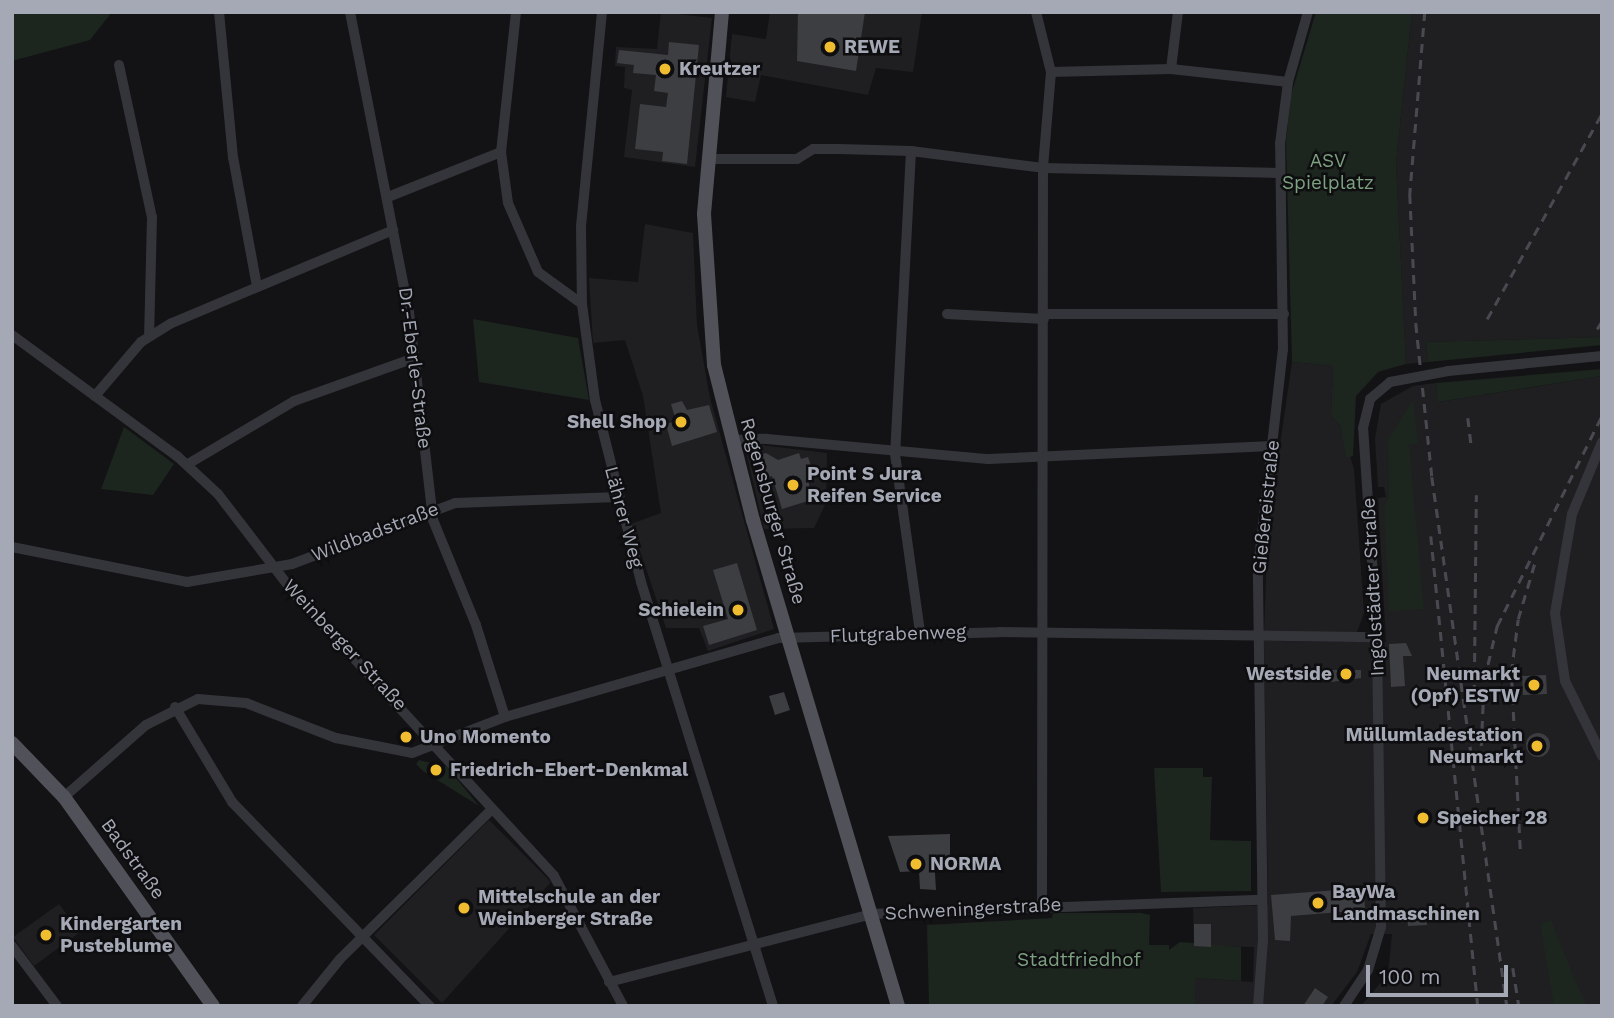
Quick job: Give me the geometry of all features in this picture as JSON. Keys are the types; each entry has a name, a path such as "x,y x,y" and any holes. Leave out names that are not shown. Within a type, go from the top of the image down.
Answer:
{"main road":[{"name":"Regensburger Straße","path":"722,12 707,159 706,301 731,440 898,1006"},
{"name":"Badstraße","path":"12,743 64,797 213,1006"}],"street":[{"path":"219,12 233,158 257,286"},
{"name":"Dr.-Eberle-Straße","path":"349,12 388,197 414,358 432,510 505,717"},
{"path":"516,12 501,152 508,203 526,255 552,286 582,304"},
{"name":"Lährer Weg","path":"603,12 586,142 582,304 595,400 618,497 667,668 773,1006"},
{"path":"1036,12 1051,72 1044,168 1042,905"},
{"path":"1171,69 1178,12"},
{"name":"Gießereistraße","path":"1258,1006 1261,900 1257,636 1260,539 1284,314 1278,173 1288,82 1307,12"},
{"path":"119,65 152,218 149,336"},
{"path":"1051,72 1171,69 1288,82"},
{"path":"707,159 797,159 813,149 911,151 1044,168 1278,173"},
{"path":"911,151 895,454 919,633"},
{"path":"388,197 501,152"},
{"path":"95,396 149,336 257,286 393,230"},
{"path":"947,314 1284,314"},
{"name":"Weinberger Straße","path":"12,335 188,464 247,527 274,569 436,747 489,811 559,883 623,1006"},
{"name":"Ingolstädter Straße","path":"1343,1006 1368,970 1381,927 1377,637 1363,428 1370,399 1390,382 1448,371 1602,356"},
{"path":"188,464 295,401 414,358"},
{"path":"731,440 767,439 895,454 1043,459 1272,446"},
{"path":"1602,442 1572,514 1555,623 1565,681 1602,756"},
{"name":"Wildbadstraße","path":"12,547 104,562 175,582 274,569 455,503 618,497"},
{"name":"Flutgrabenweg","path":"175,707 198,699 246,703 351,743 412,753 436,747 505,717 667,668 789,637 919,633 1377,637"},
{"path":"64,797 175,707 232,802 430,1006"},
{"path":"302,1006 363,935 489,811"},
{"name":"Schweningerstraße","path":"609,982 871,914 1018,910 1042,905 1261,900"},
{"path":"12,946 58,1006"}],"shaded area":[{"path":"661,12 712,18 695,167 624,157 632,90 624,88 625,67 615,66 616,47 657,49"},
{"path":"770,12 922,12 913,72 876,68 868,95 761,75 755,102 726,97 732,34 766,39"},
{"path":"1412,12 1602,12 1602,337 1426,342 1428,362 1406,364 1396,163"},
{"path":"645,224 693,233 697,325 710,398 774,629 708,651 699,628 666,628 631,524 661,513 643,396 625,340 593,343 589,278 638,282"},
{"path":"1292,362 1333,366 1331,416 1341,427 1354,469 1364,613 1357,632 1264,632 1268,528"},
{"path":"1602,376 1602,1006 1361,1006 1388,974 1392,934 1371,934 1357,972 1331,1006 1196,1006 1194,978 1253,982 1254,947 1194,946 1193,908 1268,905 1264,641 1386,642 1378,498 1386,497 1384,487 1378,487 1375,438 1381,404 1413,386 1436,383 1439,402"},
{"path":"760,445 827,453 826,503 814,528 764,529 747,456"},
{"name":"Mittelschule an der Weinberger Straße","path":"489,820 551,882 442,1003 374,935"},
{"name":"Kindergarten Pusteblume","path":"59,904 80,932 34,966 13,937"}],"green space":[{"path":"12,12 112,12 90,40 12,61"},
{"name":"ASV Spielplatz","path":"1316,12 1412,12 1396,163 1406,364 1378,372 1356,396 1353,456 1346,458 1341,427 1331,416 1333,366 1292,362 1286,141 1291,95"},
{"path":"473,319 578,338 589,400 479,382"},
{"path":"1602,337 1602,345 1428,362 1426,342"},
{"path":"1602,369 1602,376 1438,402 1436,383"},
{"path":"1413,400 1418,443 1409,445 1424,609 1389,611 1384,507 1389,497 1388,440"},
{"path":"124,427 174,464 153,495 101,489"},
{"path":"419,760 447,767 479,806 423,771 416,764"},
{"path":"1154,768 1203,768 1203,777 1212,777 1210,840 1251,841 1251,891 1161,892"},
{"name":"Stadtfriedhof","path":"1053,913 1150,915 1149,945 1169,945 1169,950 1180,942 1241,947 1241,981 1195,978 1196,1006 929,1006 927,925 1052,918"},
{"path":"1551,920 1587,1006 1554,1006 1540,924"}],"building":[{"name":"REWE","path":"798,12 865,12 856,71 797,61"},
{"path":"669,42 699,45 687,164 662,161 663,152 635,149 640,104 666,107 668,93 654,91 656,75 633,73 634,65 617,63 619,50 668,55"},
{"path":"682,401 687,410 709,405 717,432 672,446 666,424 676,421 671,404"},
{"name":"Point S Jura Reifen Service","path":"766,453 778,460 799,453 801,459 808,457 814,475 808,477 811,500 782,509 772,476 761,479 754,457"},
{"name":"Schielein","path":"737,563 757,630 709,645 703,626 728,619 713,570"},
{"path":"1406,643 1412,656 1403,656 1405,686 1391,687 1389,644"},
{"name":"Westside","path":"1331,670 1361,670 1361,678 1331,682"},
{"name":"Neumarkt (Opf) ESTW","path":"1546,675 1547,694 1523,695 1522,676"},
{"path":"784,692 790,710 775,715 769,696"},
{"name":"Müllumladestation Neumarkt","path":"1538,733 1547,736 1550,745 1547,754 1538,757 1529,754 1526,745 1529,736"},
{"name":"NORMA","path":"950,834 950,857 934,857 936,890 920,889 919,871 900,872 888,836"},
{"name":"BayWa Landmaschinen","path":"1364,888 1365,910 1291,916 1290,941 1275,940 1271,895"},
{"path":"1426,912 1427,925 1408,926 1407,913"},
{"path":"1194,924 1211,924 1211,947 1194,946"},
{"path":"1315,988 1328,997 1322,1006 1303,1006"}],"railway":[{"path":"1425,12 1410,195 1416,324 1432,477 1507,1006"},
{"path":"1487,319 1602,113"},
{"path":"1597,329 1602,321"},
{"path":"1481,746 1484,680 1497,626 1602,415"},
{"path":"1468,418 1472,450"},
{"path":"1474,694 1476,495"},
{"path":"1431,536 1478,1006"},
{"path":"1520,849 1511,673 1518,619 1535,562"},
{"path":"1513,968 1519,1006"}],"place":[{"name":"REWE","path":"830,47"},
{"name":"Kreutzer","path":"665,69"},
{"name":"Shell Shop","path":"681,422"},
{"name":"Point S Jura Reifen Service","path":"793,485"},
{"name":"Schielein","path":"738,610"},
{"name":"Westside","path":"1346,674"},
{"name":"Neumarkt (Opf) ESTW","path":"1534,685"},
{"name":"Uno Momento","path":"406,737"},
{"name":"Müllumladestation Neumarkt","path":"1537,746"},
{"name":"Friedrich-Ebert-Denkmal","path":"436,770"},
{"name":"Speicher 28","path":"1423,818"},
{"name":"NORMA","path":"916,864"},
{"name":"BayWa Landmaschinen","path":"1318,903"},
{"name":"Mittelschule an der Weinberger Straße","path":"464,908"},
{"name":"Kindergarten Pusteblume","path":"46,935"}]}
